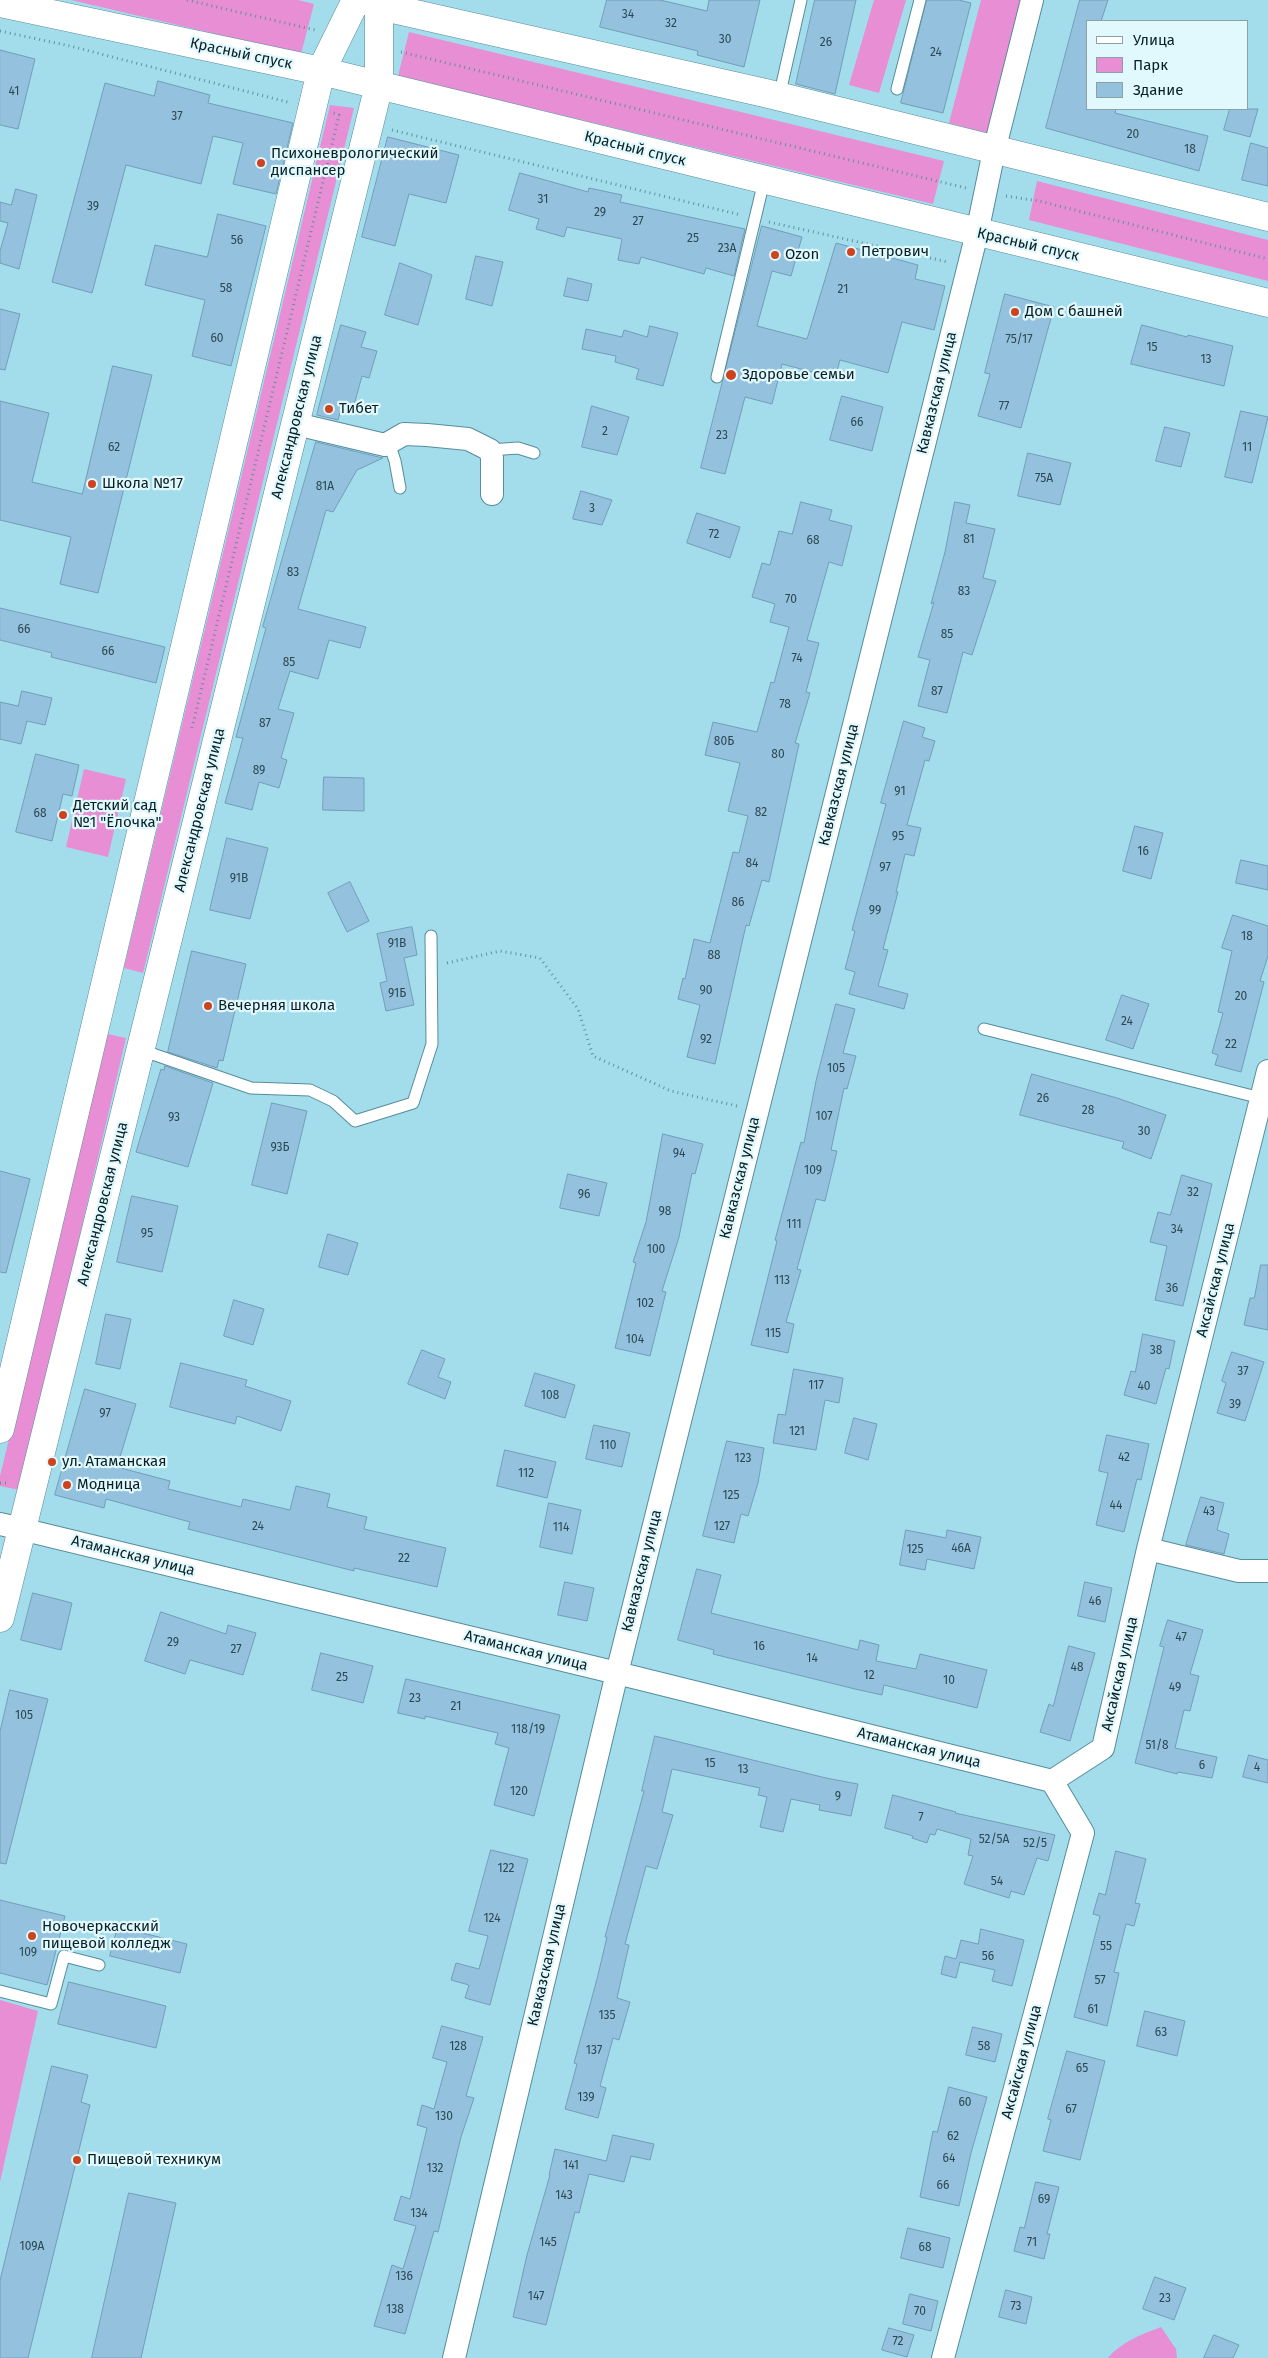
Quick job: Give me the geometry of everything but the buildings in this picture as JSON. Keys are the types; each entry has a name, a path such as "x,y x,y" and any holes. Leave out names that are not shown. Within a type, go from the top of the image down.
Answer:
{"street":[{"name":"Кавказская улица","path":"454,2358 617,1672 977,233 994,151 1032,0"},
{"path":"0,1429 321,71 338,36 370,2 779,96 994,151 1268,217"},
{"name":"Александровская улица","path":"0,1618 11,1526 141,1050 379,86 380,45 370,2"},
{"name":"Красный спуск","path":"0,3 321,71 1268,303"},
{"path":"296,424 385,445 404,434 468,439 490,450 492,458 492,494"},
{"name":"Аксайская улица","path":"943,2358 1083,1833 1052,1781 1103,1748 1148,1549 1268,1071"},
{"name":"Атаманская улица","path":"11,1526 617,1672 1052,1781"},
{"path":"1148,1549 1239,1571 1268,1571"}],"lane":[{"path":"779,96 801,0"},
{"path":"897,89 920,0"},
{"path":"717,377 764,181"},
{"path":"388,443 395,461 400,488"},
{"path":"490,450 518,448 534,453"},
{"path":"141,1050 251,1088 310,1090 333,1101 355,1121 413,1103 432,1044 431,936"},
{"path":"984,1029 1261,1098"},
{"path":"0,1991 51,2004 64,1956 99,1964"}],"path":[{"path":"187,0 338,36"},
{"path":"380,45 899,174 1039,201 1268,259"},
{"path":"339,115 424,139 968,267"},
{"path":"432,967 500,951 540,958 578,1009 593,1056 671,1091 757,1111"},
{"path":"0,1483 11,1483"}],"green space":[{"path":"71,0 298,0 314,4 301,54"},
{"path":"874,0 906,0 879,93 849,85"},
{"path":"981,0 1025,0 990,134 949,123"},
{"path":"409,32 944,161 933,204 398,76"},
{"path":"330,105 354,108 143,973 124,968"},
{"path":"1037,181 1268,240 1268,281 1029,220"},
{"path":"84,769 126,779 108,857 66,847"},
{"path":"108,1034 126,1038 20,1490 0,1486 0,1476"},
{"path":"0,2000 38,2011 0,2182"},
{"path":"1161,2327 1176,2349 1177,2358 1108,2358 1125,2343"}],"place":[{"name":"Психоневрологический диспансер","path":"261,163"},
{"name":"Петрович","path":"851,252"},
{"name":"Ozon","path":"775,255"},
{"name":"Дом с башней","path":"1015,312"},
{"name":"Здоровье семьи","path":"731,375"},
{"name":"Тибет","path":"329,409"},
{"name":"Школа №17","path":"92,484"},
{"name":"Детский сад №1 \"Ёлочка\"","path":"63,815"},
{"name":"Вечерняя школа","path":"208,1006"},
{"name":"ул. Атаманская","path":"52,1462"},
{"name":"Модница","path":"67,1485"},
{"name":"Новочеркасский пищевой колледж","path":"32,1936"},
{"name":"Пищевой техникум","path":"77,2160"}]}
